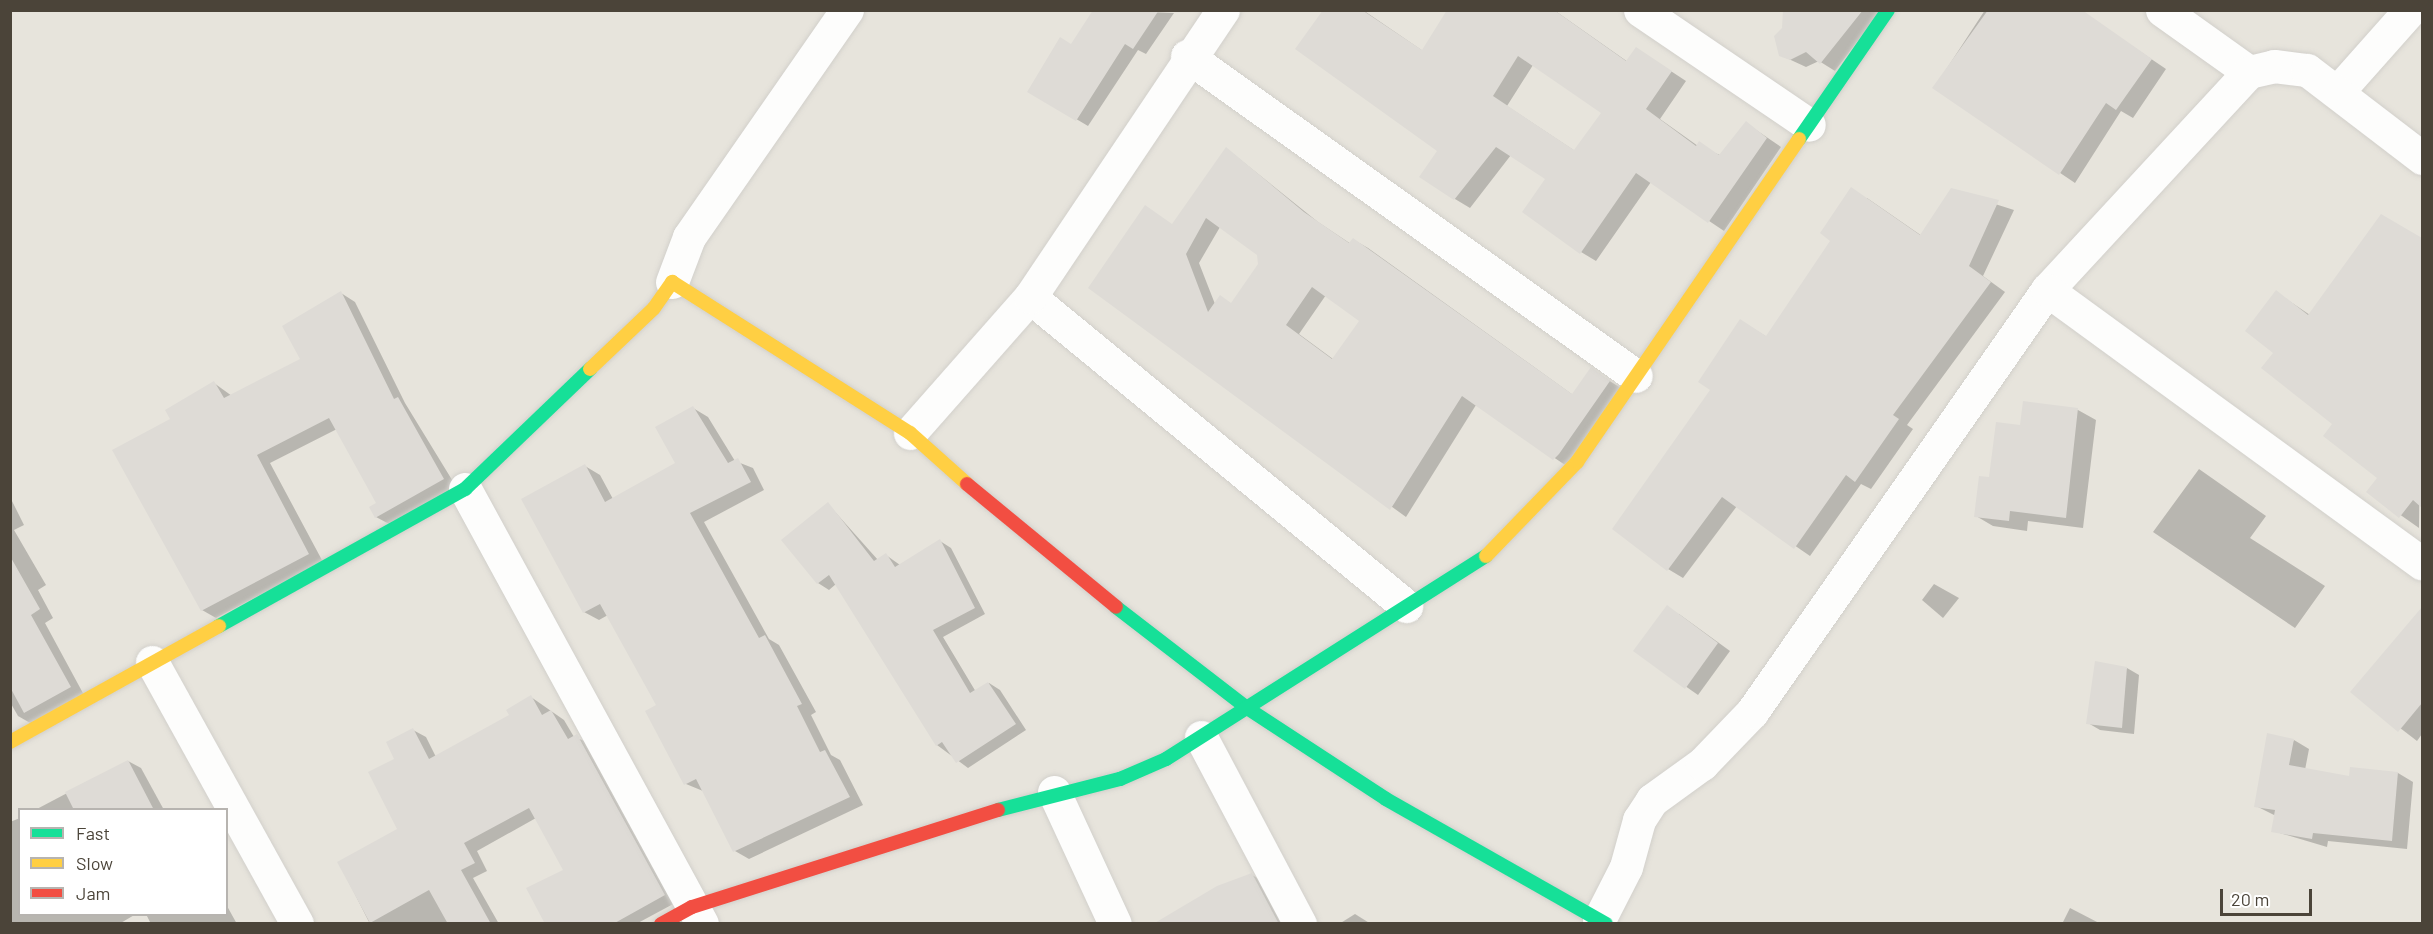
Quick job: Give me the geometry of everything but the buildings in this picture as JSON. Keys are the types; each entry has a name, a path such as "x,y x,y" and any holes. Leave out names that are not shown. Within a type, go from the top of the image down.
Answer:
{"street":[{"path":"10,742 465,489 654,308 672,282 689,237 847,10"},
{"path":"910,433 1030,297 1187,56 1223,10"},
{"path":"1640,10 1809,125"},
{"path":"661,924 697,915 1054,792 1120,779 1201,737 1492,552 1577,462 1888,10"},
{"path":"2162,10 2249,72"},
{"path":"2339,90 2410,10"},
{"path":"1187,56 1636,376"},
{"path":"672,282 910,433 1032,542 1247,708 1386,799 1602,922 1626,867 1639,820 1652,800 1702,764 1752,712 2047,290 2249,72 2274,66 2307,70 2339,90 2422,158"},
{"path":"2047,290 2422,563"},
{"path":"1030,297 1406,606"},
{"path":"465,489 697,915"},
{"path":"152,662 297,924"},
{"path":"1201,737 1300,924"},
{"path":"1054,792 1115,924"}],"shaded area":[{"path":"10,11 2422,11 2422,923 11,923"}],"traffic: fast":[{"path":"1799,139 1888,10"},
{"path":"219,626 465,489 590,369"},
{"path":"998,810 1120,779 1166,759 1486,556"},
{"path":"1116,607 1247,708 1386,799 1606,924"}],"traffic: slow":[{"path":"1486,556 1577,462 1799,139"},
{"path":"590,369 654,308 672,282 910,433 967,484"},
{"path":"10,742 219,626"}],"traffic: jam":[{"path":"967,484 1116,607"},
{"path":"661,924 692,907 998,810"}]}
